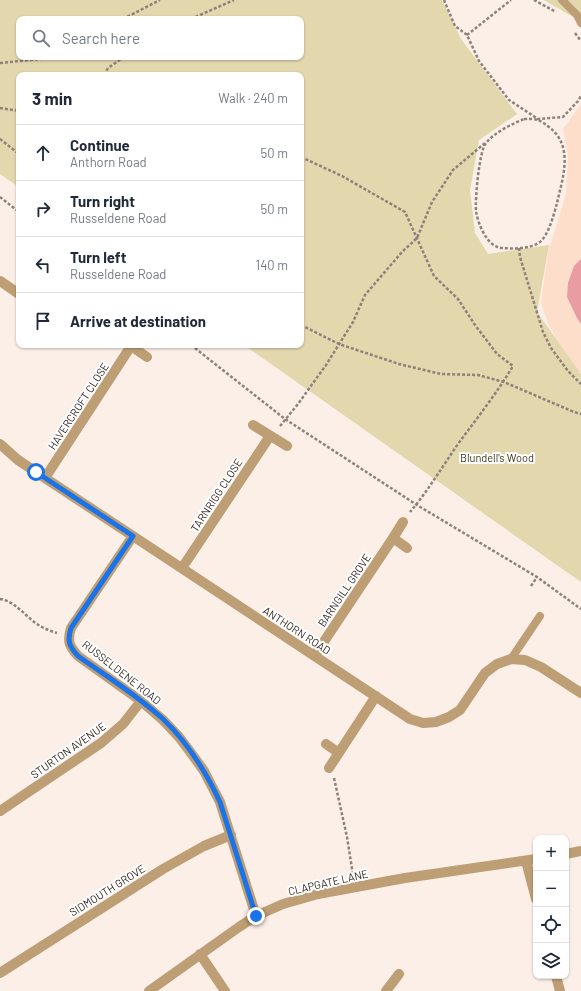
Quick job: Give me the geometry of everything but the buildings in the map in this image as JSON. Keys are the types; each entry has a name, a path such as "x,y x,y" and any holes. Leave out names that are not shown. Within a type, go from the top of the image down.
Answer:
{"street":[{"path":"0,281 16,292"},
{"name":"HAVERCROFT CLOSE","path":"45,478 130,348"},
{"name":"HAVERCROFT CLOSE","path":"134,348 147,358"},
{"path":"253,424 287,446"},
{"name":"TARNRIGG CLOSE","path":"182,568 270,436"},
{"name":"ANTHORN ROAD","path":"0,444 18,460 410,719 423,723 436,722 449,717 460,710 485,673 497,664 511,659"},
{"name":"BARNGILL GROVE","path":"314,655 403,522"},
{"path":"68,635 71,628 133,536"},
{"path":"393,538 407,548"},
{"name":"RUSSELDENE ROAD","path":"68,635 69,643 78,656 142,701 163,720 179,737 204,771 220,802 256,916"},
{"path":"511,659 525,660 541,667 581,693"},
{"path":"330,766 376,696"},
{"name":"STURTON AVENUE","path":"0,810 113,734 142,701"},
{"path":"326,744 339,753"},
{"name":"SIDMOUTH GROVE","path":"0,973 163,869 204,846 231,835"},
{"path":"569,853 581,851"},
{"path":"531,860 533,876"},
{"name":"CLAPGATE LANE","path":"149,991 239,927 256,916 278,906 318,894 404,878 531,860"},
{"path":"200,954 225,991"},
{"path":"390,990 399,974"},
{"path":"557,979 560,991"}],"lane":[{"path":"562,0 577,15 581,23"},
{"path":"511,659 540,616"}],"path":[{"path":"129,16 160,0"},
{"path":"198,16 234,0"},
{"path":"444,0 456,26 467,35 479,61 509,100 555,132 564,148 565,169 554,213 546,236 540,242 531,246 519,248 500,248 491,243 484,234 476,211 479,165 485,143"},
{"path":"467,35 511,0"},
{"path":"534,0 560,14"},
{"path":"572,30 581,41"},
{"path":"0,63 30,60"},
{"path":"106,72 108,68 120,60"},
{"path":"285,419 298,404 326,365 353,322 364,295 417,238 432,202 453,170 497,133 510,125 524,119 563,117 581,96"},
{"path":"0,108 16,111"},
{"path":"0,139 16,152"},
{"path":"304,158 342,176 404,212 434,276 458,299 497,354 513,366 504,382 446,461 417,505"},
{"path":"0,197 16,210"},
{"path":"519,248 520,257 543,332 551,348 581,384"},
{"path":"304,326 339,344 399,364 441,374 478,375 504,382 553,404 581,414"},
{"path":"195,348 285,419 417,505 537,577 581,609"},
{"path":"531,586 537,577"},
{"path":"0,599 13,604 37,624 51,631 68,635"},
{"path":"330,766 347,837 355,887"}],"shaded area":[{"path":"581,104 581,373 563,351 548,323 541,303 549,245 550,247 566,194 568,156 563,129"},
{"path":"581,259 581,324 567,297 568,283 574,266"}],"green space":[{"name":"Blundell's Wood","path":"0,0 442,0 461,39 517,114 479,140 470,190 475,233 488,254 549,245 537,312 581,374 581,582 248,348 304,348 304,72 16,72 16,185 0,174"},
{"path":"544,0 581,0 581,23 580,21"}],"route":[{"path":"36,472 133,536 71,628 68,635 69,643 78,656 142,701 163,720 179,737 204,771 220,802 256,916"}]}
